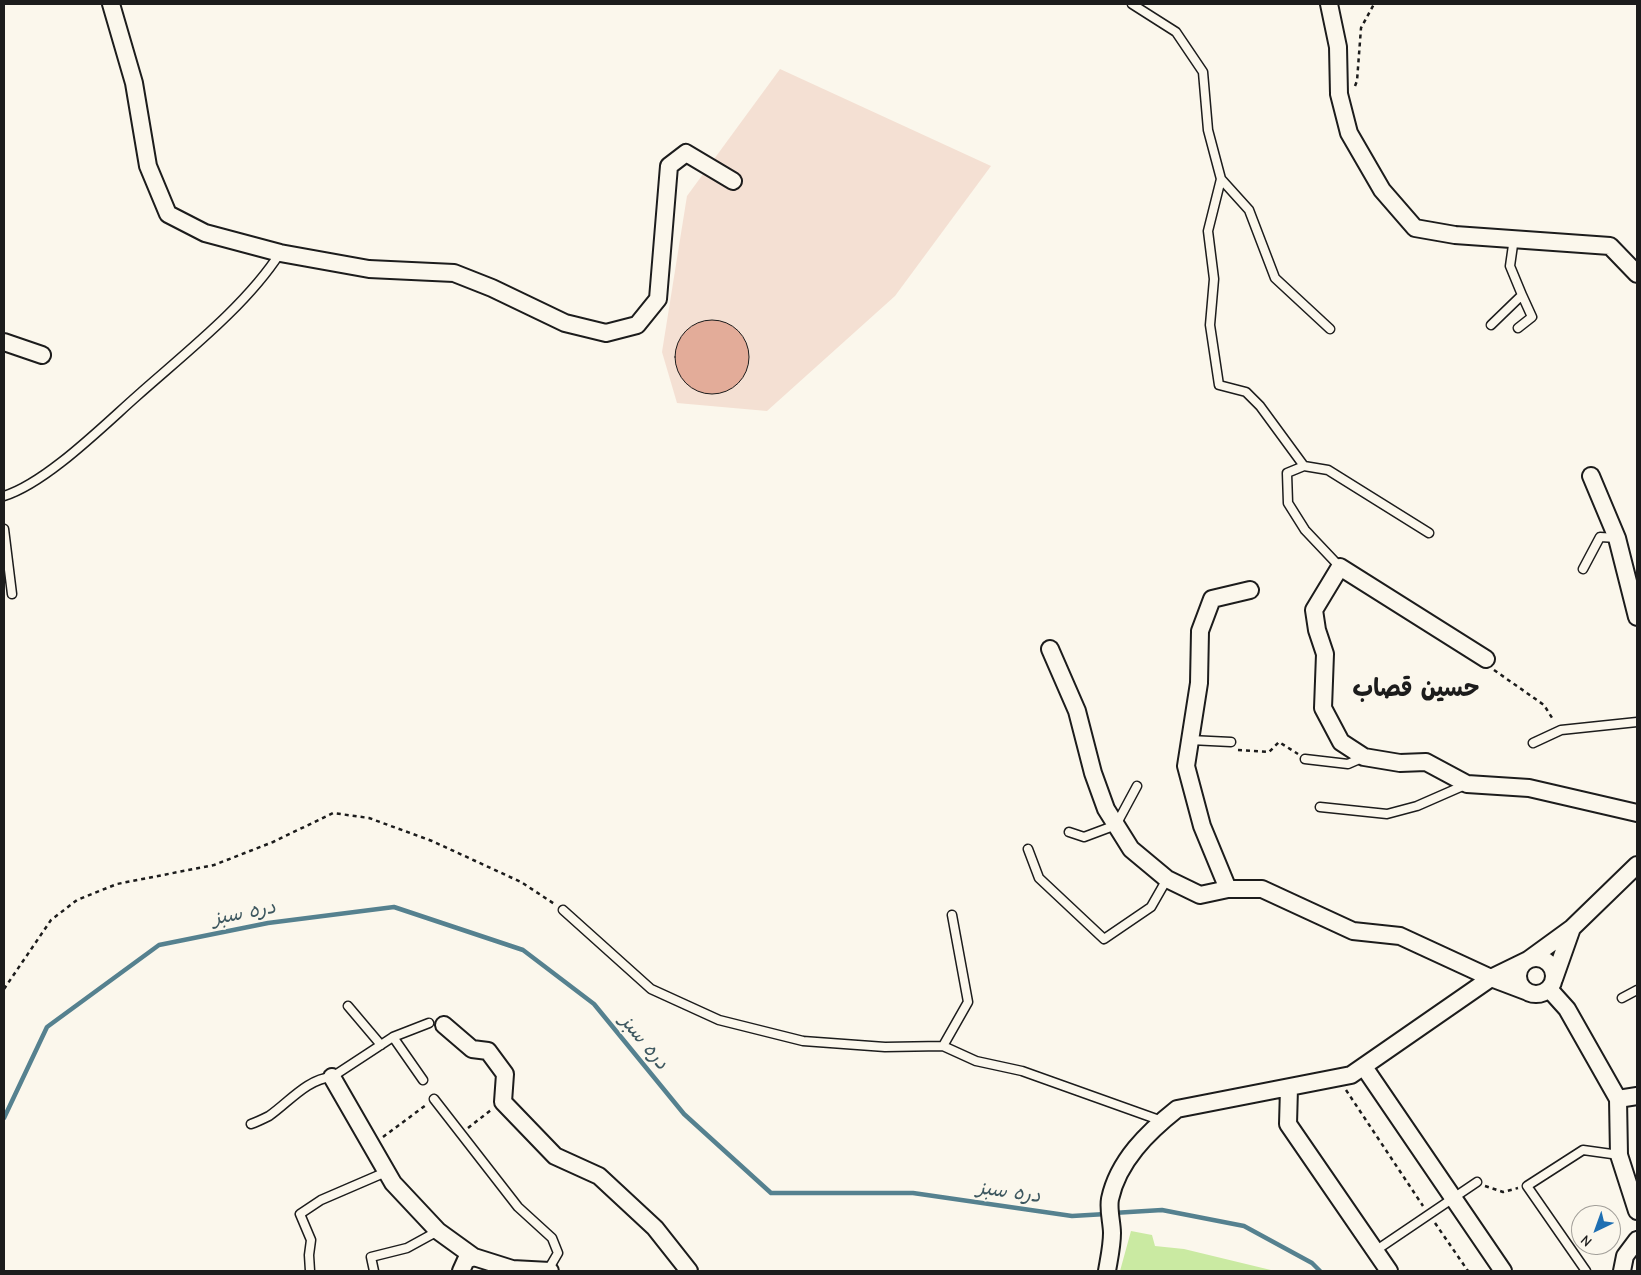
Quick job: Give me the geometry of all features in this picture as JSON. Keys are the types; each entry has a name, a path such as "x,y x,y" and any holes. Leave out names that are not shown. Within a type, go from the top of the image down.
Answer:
{"street":[{"path":"111,4 134,83 148,166 168,214 204,233 280,253 369,269 454,273 492,288 565,324 606,333 637,325 658,299 668,166 686,153 732,181"},
{"path":"1329,4 1338,47 1340,94 1349,132 1377,182 1415,228 1455,235 1610,246 1637,274"},
{"path":"4,342 42,355"},
{"path":"1591,476 1617,538 1637,617"},
{"path":"1486,659 1340,567 1314,610 1317,630 1325,654 1323,708 1341,742 1364,757 1400,763 1426,762 1467,784 1529,788 1637,813"},
{"path":"1228,889 1202,826 1186,766 1199,683 1200,631 1212,599 1250,590"},
{"path":"1050,649 1077,711 1099,791 1106,808 1131,849 1167,880 1200,895 1228,889 1262,889 1353,931 1400,936 1491,978 1528,992 1539,994 1552,984 1572,928"},
{"path":"1107,1271 1112,1235 1110,1200 1122,1168 1149,1131 1177,1109 1351,1075 1491,978 1528,960 1572,928 1636,871"},
{"path":"1528,992 1520,984 1518,973 1528,960 1539,958 1544,960 1552,968 1552,984 1618,1099 1619,1155 1637,1211"},
{"path":"436,1024 472,1049 488,1051 505,1074 503,1102 555,1156 599,1176 654,1228 689,1271"},
{"path":"1364,1066 1503,1271"},
{"path":"332,1077 393,1183 438,1231 474,1257 512,1270 549,1271"},
{"path":"1289,1088 1288,1124 1389,1271"},
{"path":"1618,1099 1637,1096"},
{"path":"1622,1271 1625,1256 1637,1240"},
{"path":"461,1271 466,1260 474,1257"}],"lane":[{"path":"1132,4 1176,32 1203,72 1208,130 1221,179 1249,210 1275,278 1330,329"},
{"path":"1221,179 1208,230 1214,279 1210,325 1219,385 1246,392 1260,406 1304,466"},
{"path":"1514,238 1510,266 1532,317 1518,328"},
{"path":"4,496 20,491 84,442 207,333 268,272 280,253"},
{"path":"1491,325 1522,295"},
{"path":"1340,567 1305,530 1288,503 1288,474 1304,466 1328,470 1429,533"},
{"path":"4,529 12,594"},
{"path":"1583,569 1600,537 1617,538"},
{"path":"1533,743 1561,730 1637,722"},
{"path":"1190,740 1231,742"},
{"path":"1305,759 1348,764 1364,757"},
{"path":"1320,808 1387,814 1417,806 1467,784"},
{"path":"1069,832 1084,836 1116,825 1137,786"},
{"path":"1028,849 1039,878 1104,939 1151,907 1167,880"},
{"path":"563,910 651,989 719,1020 803,1040 885,1047 943,1046 976,1061 1022,1071 1162,1121"},
{"path":"943,1046 968,1002 952,916"},
{"path":"1622,998 1637,990"},
{"path":"348,1006 381,1045"},
{"path":"251,1124 268,1116 300,1091 322,1078 332,1077 393,1037 436,1024"},
{"path":"393,1037 423,1080"},
{"path":"434,1099 518,1207 552,1238 558,1252 549,1271"},
{"path":"1586,1271 1527,1186 1583,1150 1619,1155"},
{"path":"310,1271 308,1255 311,1240 300,1214 321,1200 386,1172"},
{"path":"1375,1251 1476,1182"},
{"path":"374,1271 371,1257 406,1248 438,1231"}],"path":[{"path":"1342,106 1358,81 1361,28 1374,4"},
{"path":"1486,659 1494,670 1544,705 1561,730"},
{"path":"1231,742 1233,750 1269,752 1279,742 1305,759"},
{"path":"4,989 51,920 77,900 117,884 214,865 273,842 333,813 369,818 432,841 520,882 563,910"},
{"path":"1338,1078 1468,1271"},
{"path":"372,1145 434,1099"},
{"path":"460,1133 503,1102"},
{"path":"1476,1182 1503,1192 1527,1186"}],"shaded area":[{"path":"780,69 991,166 895,296 767,411 677,403 662,352 687,196"}],"green space":[{"path":"1131,1231 1152,1235 1155,1246 1184,1249 1275,1271 1120,1271"}],"building":[{"path":"712,320 726,323 738,331 746,343 749,357 746,371 738,383 726,391 712,394 698,391 686,383 678,371 675,357 678,343 686,331 698,323"}],"waterway":[{"name":"دره سبز","path":"4,1118 47,1027 159,945 268,923 394,907 523,950 594,1004 684,1114 771,1193 913,1193 1072,1216 1106,1214"},
{"name":"دره سبز","path":"1113,1213 1162,1210 1244,1226 1312,1263 1320,1271"}],"district":[{"name":"حسین قصاب","path":"1416,689"}]}
